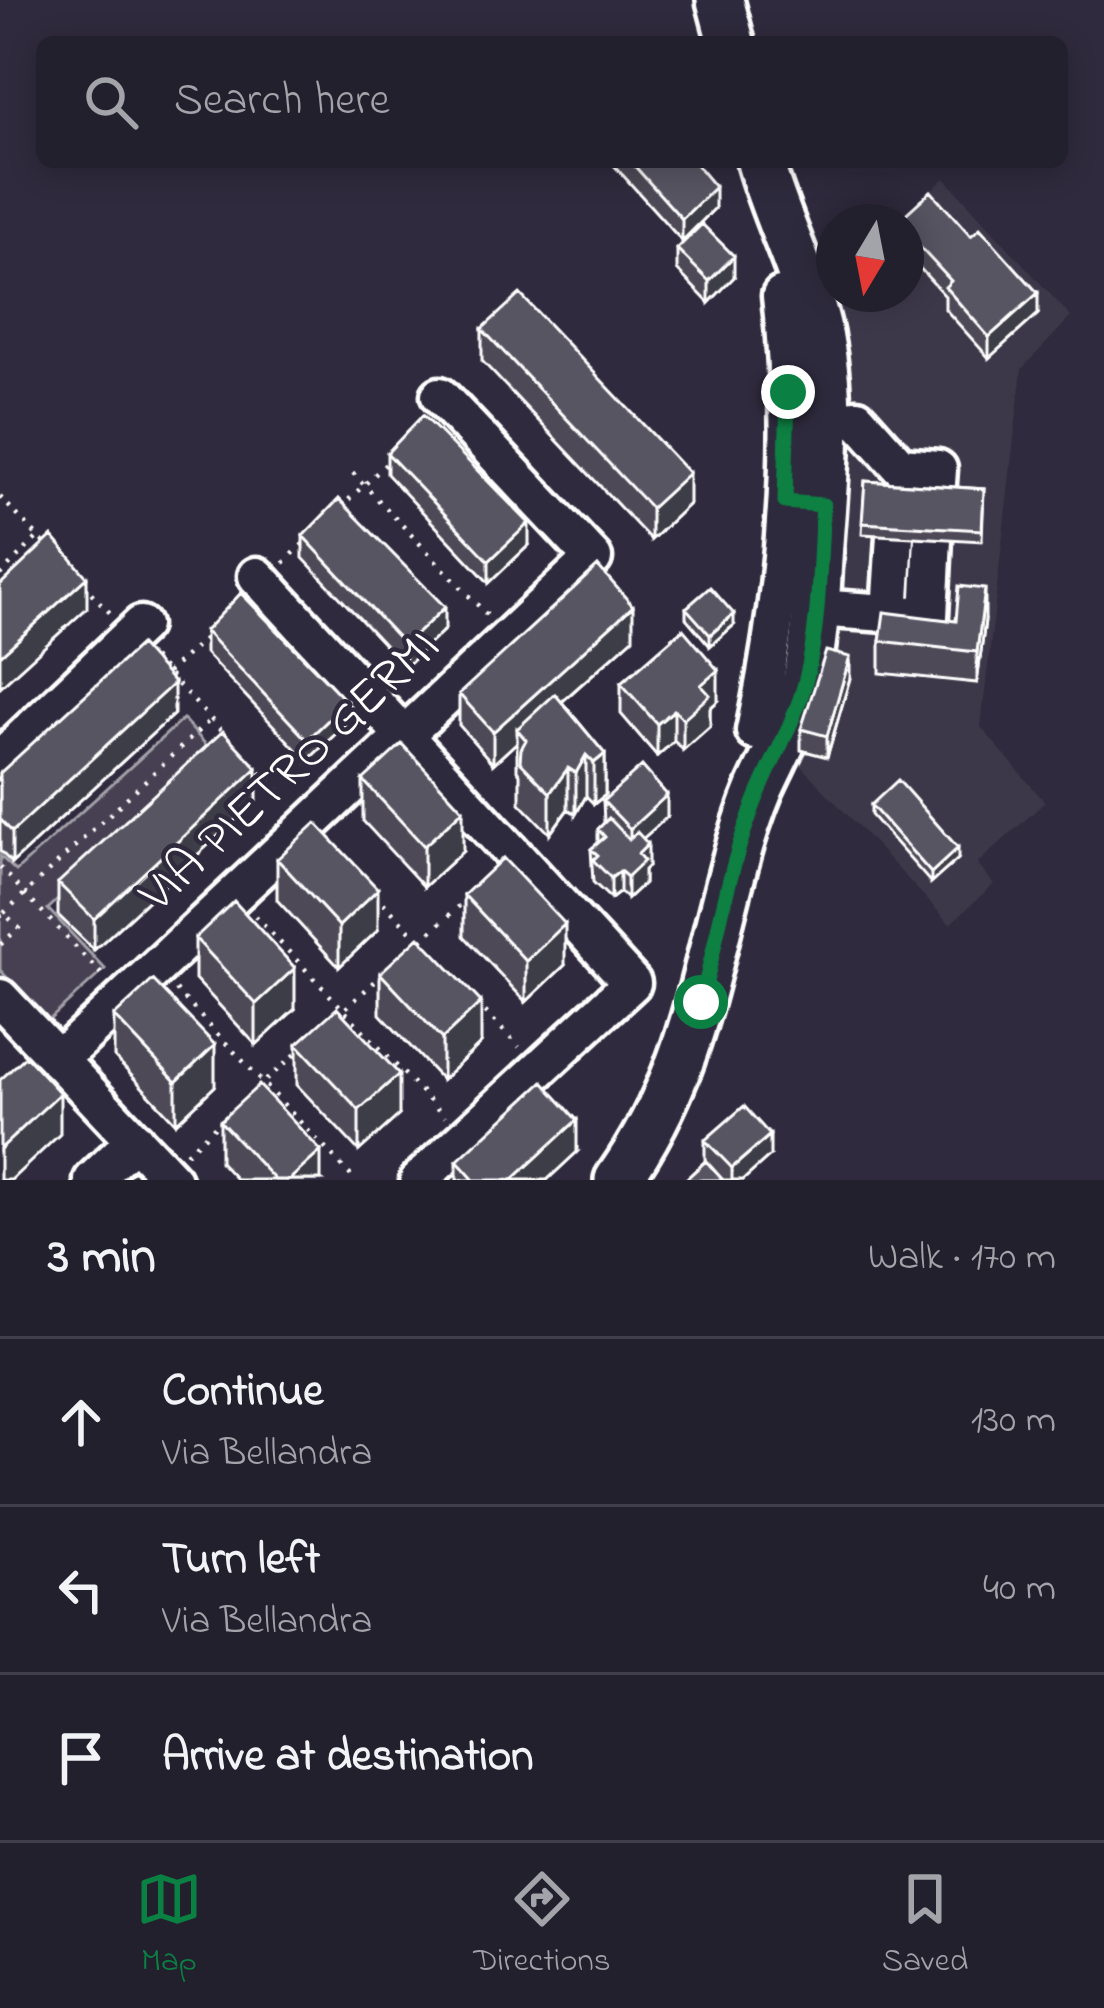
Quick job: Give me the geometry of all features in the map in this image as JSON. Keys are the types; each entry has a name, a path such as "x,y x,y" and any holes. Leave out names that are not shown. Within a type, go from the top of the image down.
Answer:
{"main road":[{"path":"720,0 729,36"},
{"path":"618,1180 650,1130 681,1065 748,820 806,680 816,608 804,503 826,420 819,332 762,168"}],"street":[{"path":"755,731 782,569 804,503 781,296"},
{"name":"VIA PIETRO GERMI","path":"58,1060 593,558 440,395"},
{"path":"826,420 857,418 899,480 938,469 936,497"},
{"path":"890,613 895,536"},
{"path":"816,608 928,616 933,538"},
{"path":"260,580 632,983 419,1180"},
{"path":"0,759 136,630"},
{"path":"0,998 135,1140 175,1170"},
{"path":"93,1180 135,1140"}],"path":[{"path":"331,518 398,453"},
{"path":"353,473 508,638"},
{"path":"0,497 54,554"},
{"path":"260,580 314,534"},
{"path":"0,574 38,538"},
{"path":"69,570 136,630 167,673 225,734"},
{"path":"167,673 215,628"},
{"path":"1,943 19,928 2,914 211,719"},
{"path":"253,764 310,824"},
{"path":"0,867 124,998"},
{"path":"373,891 420,942 470,897"},
{"path":"235,894 465,1137"},
{"path":"156,968 355,1180"},
{"path":"328,1024 390,969"},
{"path":"464,989 539,1069"},
{"path":"246,1098 312,1039"},
{"path":"175,1170 229,1114"}],"shaded area":[{"path":"945,178 1071,317 1022,369 981,727 1045,802 977,864 994,884 950,924 789,753 838,394 836,312 924,312 924,204 915,204"},
{"path":"183,719 214,754 48,909 105,969 48,1021 0,970 0,856 16,871"}],"building":[{"path":"636,168 699,168 715,187 682,219"},
{"path":"931,191 971,236 980,228 1038,293 989,337 945,287 951,281 924,252 924,204 917,204"},
{"path":"702,224 734,256 709,281 677,249"},
{"path":"520,294 689,473 651,508 482,329"},
{"path":"423,415 529,523 489,561 387,453"},
{"path":"865,481 984,489 982,530 862,523"},
{"path":"339,499 445,607 405,645 303,536"},
{"path":"52,536 87,577 0,656 0,585"},
{"path":"598,566 633,606 493,732 459,694"},
{"path":"959,586 985,589 977,652 880,641 884,612 956,621"},
{"path":"710,587 734,614 710,635 686,608"},
{"path":"241,593 347,702 307,740 205,631"},
{"path":"683,629 718,670 701,685 710,695 683,719 674,710 657,724 621,683"},
{"path":"140,645 174,683 12,832 0,819 0,773"},
{"path":"826,651 850,657 827,736 801,729"},
{"path":"555,694 605,754 594,763 586,755 576,773 568,768 550,793 520,762 526,740 517,729"},
{"path":"223,731 257,768 94,919 58,883"},
{"path":"402,744 463,810 424,846 363,780"},
{"path":"642,766 667,795 630,829 603,801"},
{"path":"898,780 958,848 931,873 871,805"},
{"path":"609,818 629,839 637,832 648,844 638,854 644,861 627,877 620,871 611,878 593,860 598,855 591,849 605,837 598,829"},
{"path":"316,823 378,889 339,926 277,859"},
{"path":"503,858 565,924 526,961 464,895"},
{"path":"234,901 295,968 256,1004 195,938"},
{"path":"419,937 481,1002 442,1039 380,973"},
{"path":"153,980 215,1045 176,1082 114,1016"},
{"path":"337,1008 399,1074 359,1110 297,1044"},
{"path":"26,1056 60,1093 0,1149 0,1080"},
{"path":"543,1082 577,1120 512,1180 474,1180 457,1161"},
{"path":"259,1085 321,1151 289,1180 275,1180 220,1121"},
{"path":"744,1106 770,1135 732,1168 705,1140"},
{"path":"706,1161 723,1180 685,1180"}],"route":[{"path":"701,1002 742,838 795,712 812,644 823,505 785,502 788,392"}]}
